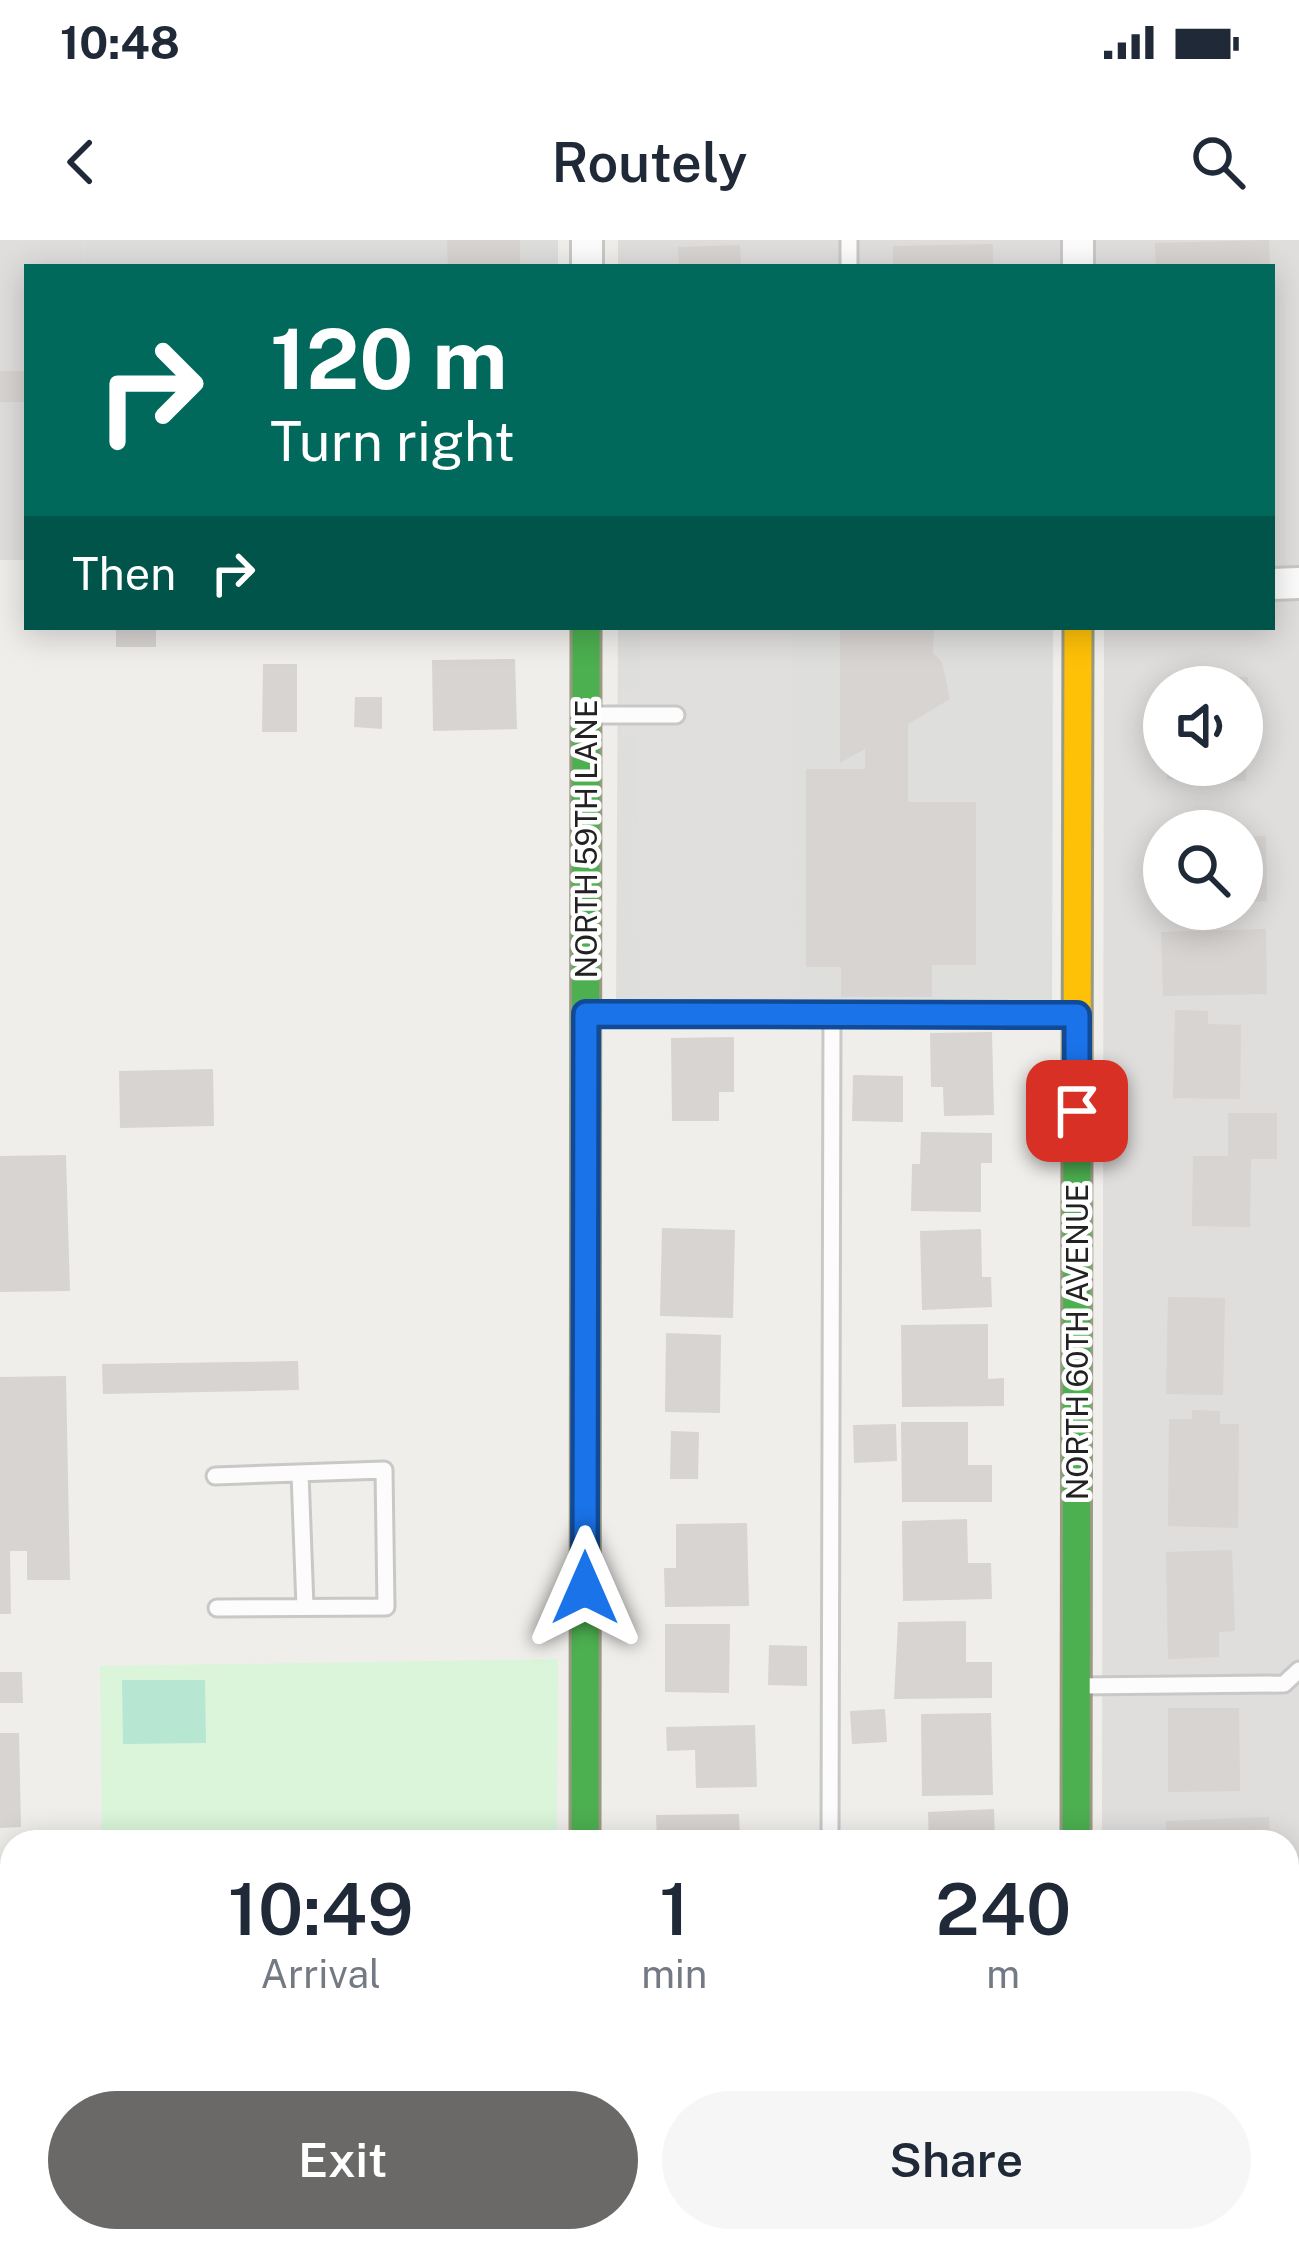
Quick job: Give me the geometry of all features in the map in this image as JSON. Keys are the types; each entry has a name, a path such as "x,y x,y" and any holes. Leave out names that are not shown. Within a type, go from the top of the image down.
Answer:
{"street":[{"name":"NORTH 59TH LANE","path":"585,1830 586,630"},
{"name":"NORTH 60TH AVENUE","path":"1076,1830 1078,630"}],"lane":[{"path":"586,716 676,716"},
{"path":"586,1014 1077,1015"},
{"path":"830,1830 832,1014"},
{"path":"215,1475 384,1470 386,1607 217,1608"},
{"path":"300,1473 305,1607"},
{"path":"1076,1686 1284,1684 1299,1670"}],"shaded area":[{"path":"0,240 83,240 84,264 24,264 24,560 0,560"},
{"path":"83,240 558,240 558,264 84,264"},
{"path":"618,240 1299,240 1299,1830 1102,1830 1104,630 1275,630 1275,264 618,264"},
{"path":"618,630 1053,630 1052,1015 616,1014"},
{"path":"640,630 792,630 793,996 640,1000 637,737 621,736 620,691 640,689"}],"green space":[{"path":"558,1659 557,1830 102,1830 100,1666"},
{"path":"122,1680 205,1680 206,1743 123,1744"}],"building":[{"path":"447,240 520,240 520,264 448,264"},
{"path":"1269,240 1270,264 1156,264 1155,243"},
{"path":"993,244 993,264 893,264 893,246"},
{"path":"740,245 741,264 679,264 678,247"},
{"path":"0,371 24,371 24,402 0,402"},
{"path":"116,630 156,630 156,647 116,647"},
{"path":"840,630 934,630 933,653 942,662 950,699 908,724 908,802 976,802 976,965 932,965 932,997 841,997 841,967 806,967 806,769 865,769 865,749 840,763"},
{"path":"515,659 517,729 433,731 432,660"},
{"path":"263,664 297,664 297,732 262,732"},
{"path":"355,697 382,697 382,729 354,727"},
{"path":"1263,836 1267,901 1263,901"},
{"path":"1263,929 1267,994 1163,996 1161,932"},
{"path":"1175,1010 1208,1011 1208,1024 1241,1025 1240,1099 1173,1098"},
{"path":"992,1032 994,1115 944,1116 943,1087 931,1087 930,1033"},
{"path":"734,1037 734,1092 719,1092 719,1121 672,1121 671,1038"},
{"path":"213,1069 214,1126 120,1128 119,1071"},
{"path":"853,1075 903,1076 903,1122 852,1121"},
{"path":"1228,1113 1277,1113 1277,1159 1251,1159 1250,1227 1192,1226 1193,1156 1228,1156"},
{"path":"921,1132 992,1133 992,1163 981,1163 981,1212 911,1211 912,1164 920,1164"},
{"path":"66,1155 70,1291 0,1292 0,1156"},
{"path":"662,1228 735,1230 733,1318 660,1316"},
{"path":"981,1229 982,1277 991,1277 992,1307 922,1310 920,1231"},
{"path":"1168,1297 1225,1298 1223,1395 1166,1394"},
{"path":"988,1324 988,1379 1004,1378 1004,1406 902,1407 901,1325"},
{"path":"666,1333 721,1335 720,1413 665,1412"},
{"path":"298,1361 299,1390 103,1394 102,1364"},
{"path":"66,1376 70,1580 27,1580 27,1551 10,1551 11,1614 0,1614 0,1377"},
{"path":"1192,1410 1220,1411 1220,1424 1239,1424 1238,1528 1168,1526 1169,1419 1192,1419"},
{"path":"901,1422 968,1422 968,1465 992,1465 992,1502 902,1502"},
{"path":"896,1424 897,1461 854,1463 853,1425"},
{"path":"671,1431 699,1432 698,1479 670,1479"},
{"path":"967,1519 968,1563 991,1563 992,1599 903,1601 902,1521"},
{"path":"747,1523 749,1606 665,1607 664,1568 676,1568 676,1524"},
{"path":"1232,1550 1235,1631 1219,1632 1219,1657 1168,1659 1166,1552"},
{"path":"966,1621 966,1662 992,1662 992,1698 894,1699 898,1622"},
{"path":"665,1624 730,1624 729,1693 665,1692"},
{"path":"769,1645 807,1646 807,1686 768,1685"},
{"path":"0,1672 22,1672 23,1703 0,1703"},
{"path":"1168,1708 1239,1708 1240,1791 1168,1792"},
{"path":"885,1709 887,1742 852,1744 850,1711"},
{"path":"991,1713 993,1795 922,1796 921,1714"},
{"path":"755,1725 757,1787 696,1788 695,1750 667,1751 666,1727"},
{"path":"0,1733 19,1733 21,1827 0,1828"},
{"path":"994,1809 995,1830 929,1830 928,1812"},
{"path":"739,1814 740,1830 657,1830 656,1815"},
{"path":"1269,1817 1270,1830 1166,1830 1166,1821"}],"traffic: fast":[{"path":"585,1830 586,630"},
{"path":"1076,1830 1077,1116"}],"traffic: slow":[{"path":"1077,1116 1078,630"}],"route":[{"path":"585,1588 586,1014 1077,1015 1077,1111"}]}
